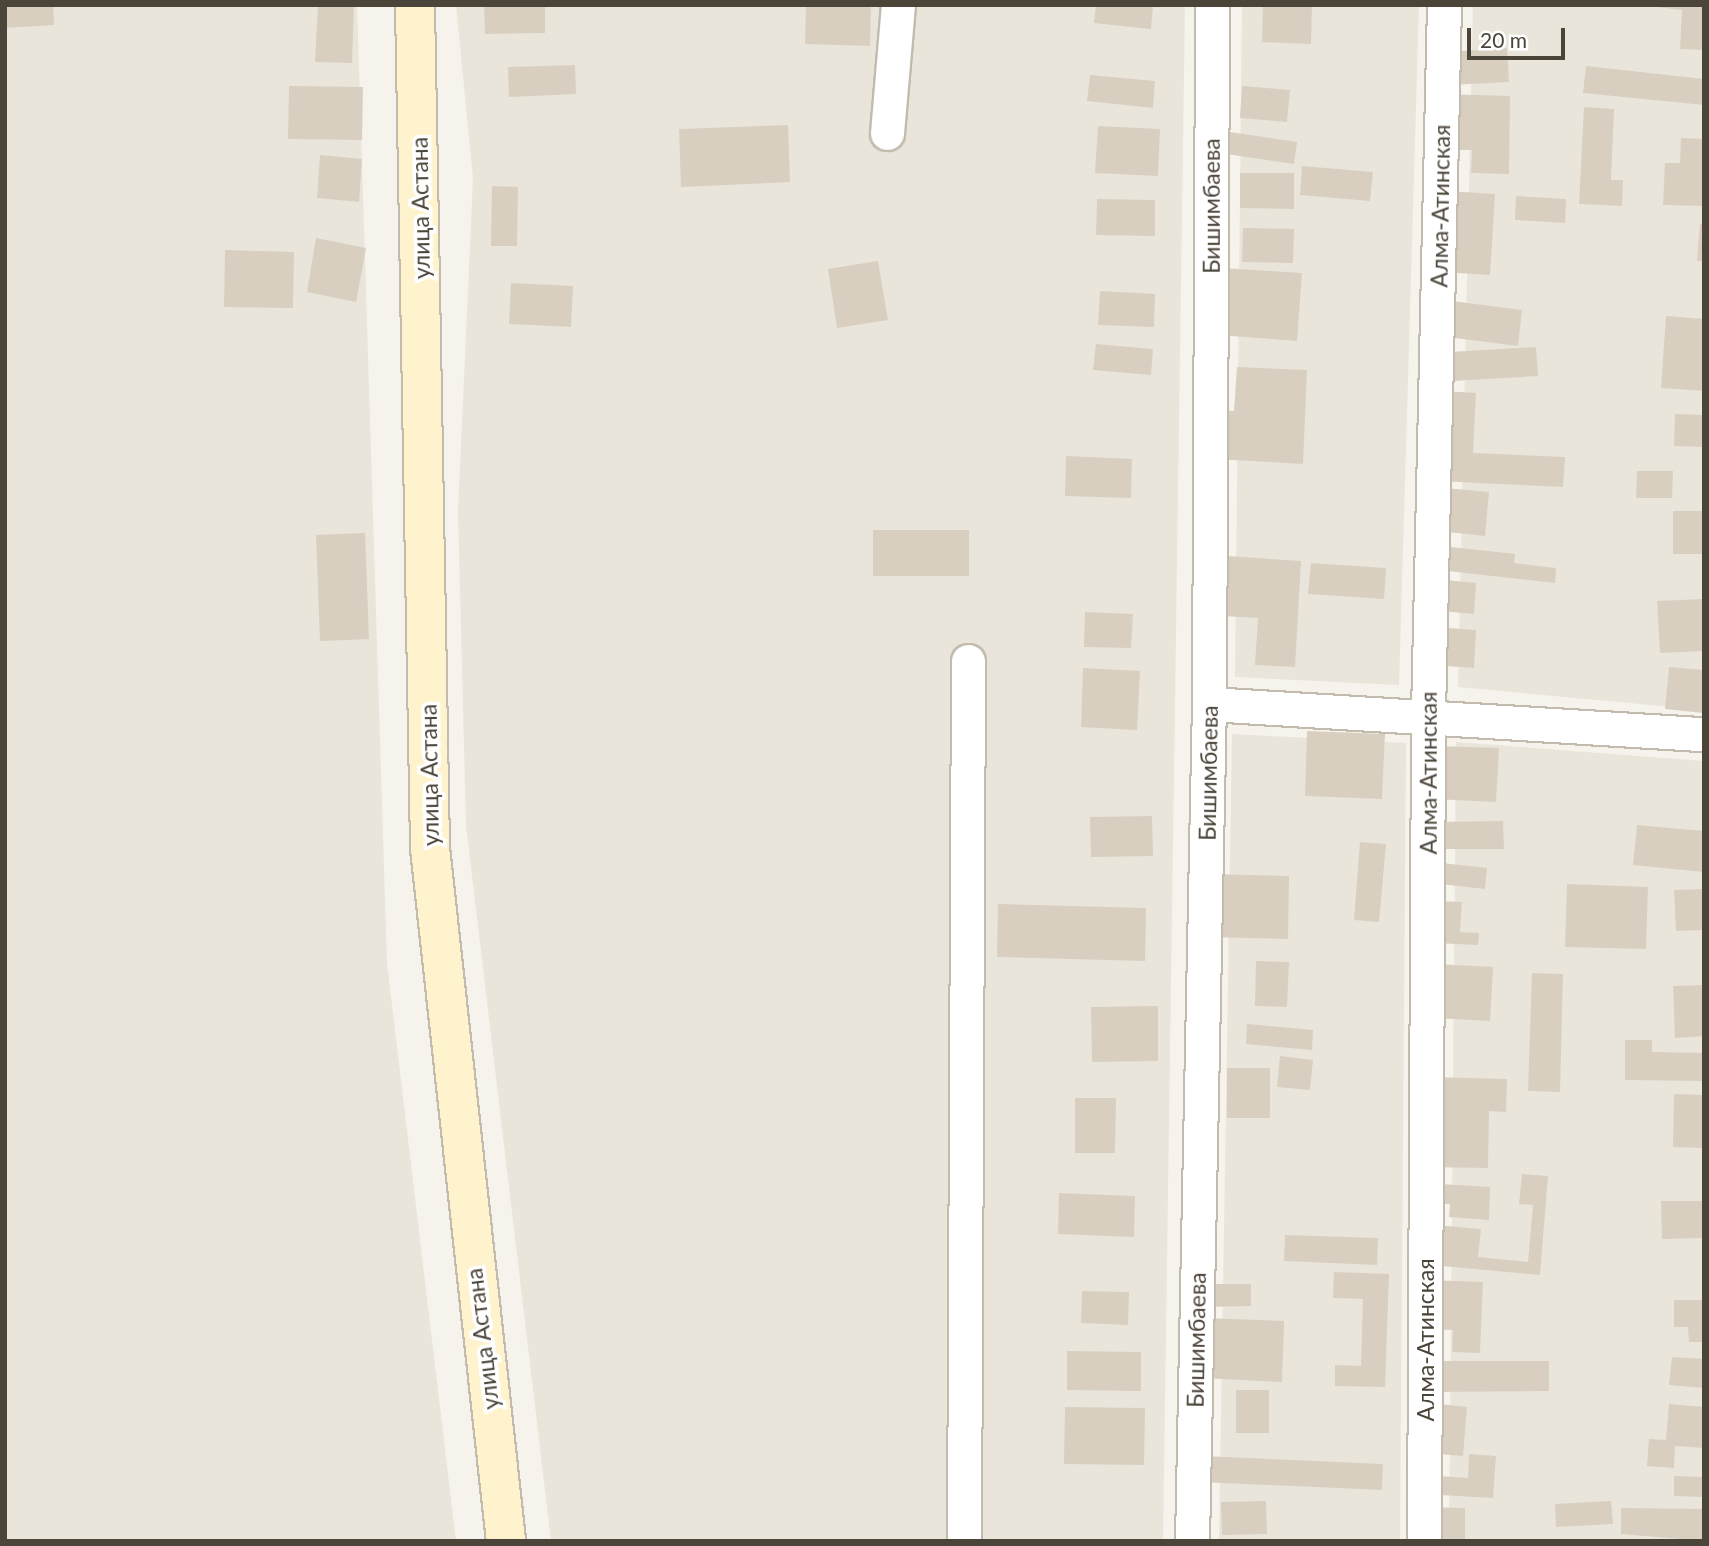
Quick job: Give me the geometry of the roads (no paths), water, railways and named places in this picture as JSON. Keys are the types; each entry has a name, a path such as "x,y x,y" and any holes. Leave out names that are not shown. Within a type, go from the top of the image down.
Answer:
{"main road":[{"name":"улица Астана","path":"415,5 430,848 506,1541"}],"street":[{"path":"887,133 898,5"},
{"name":"Бишимбаева","path":"1192,1541 1209,704 1212,5"},
{"name":"Алма-Атинская","path":"1424,1541 1428,714 1444,5"},
{"path":"964,1541 968,661"},
{"path":"1209,704 1428,714 1704,734"}]}
